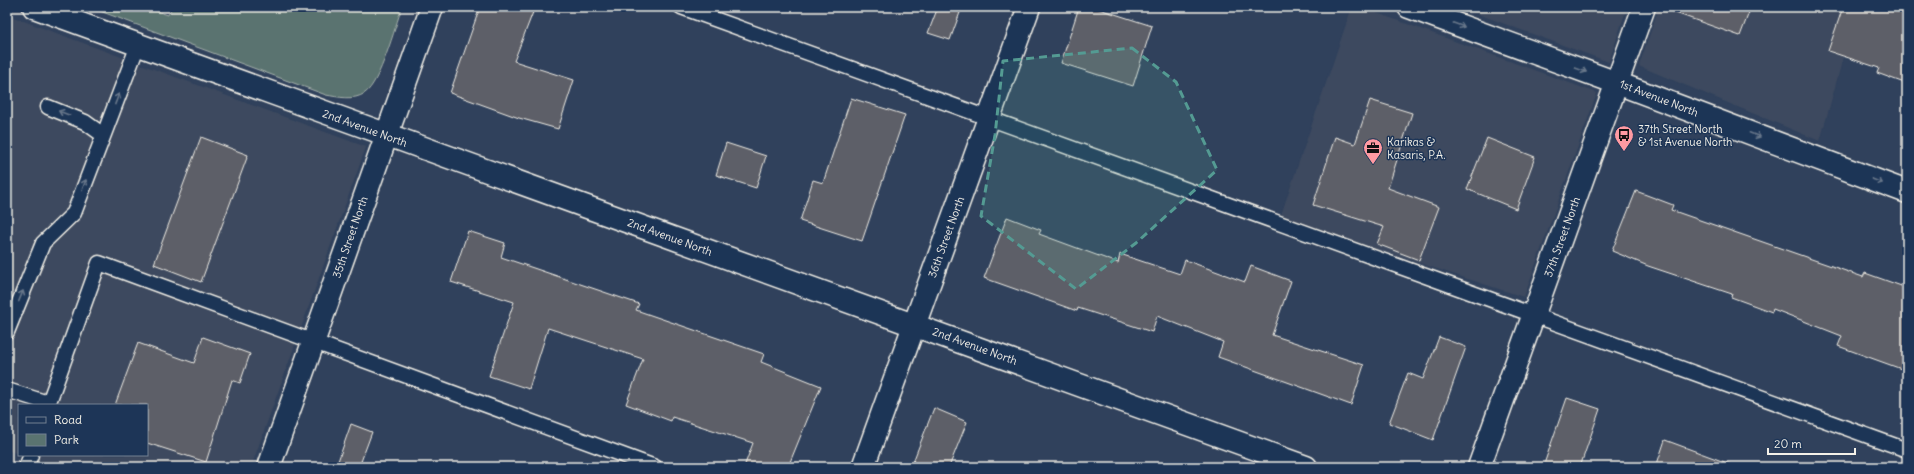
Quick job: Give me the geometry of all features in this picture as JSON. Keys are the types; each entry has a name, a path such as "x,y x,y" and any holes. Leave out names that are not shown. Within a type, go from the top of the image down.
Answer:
{"street":[{"name":"2nd Avenue North","path":"34,7 386,136 914,324 1306,467"},
{"name":"35th Street North","path":"269,467 432,7"},
{"name":"36th Street North","path":"863,467 1029,7"},
{"name":"1st Avenue North","path":"1409,7 1907,192"},
{"name":"37th Street North","path":"1479,467 1644,7"}],"lane":[{"path":"681,7 1907,450"},
{"path":"7,332 43,243 74,213 138,45"},
{"path":"48,107 85,122 103,135"},
{"path":"7,390 48,404 100,263 654,467"},
{"path":"26,467 30,456"}],"highlighted area":[{"path":"1132,48 1176,82 1217,170 1136,243 1076,289 981,216 995,135 1003,61"}],"shaded area":[{"path":"1352,7 1360,7 1597,93 1524,297 1280,218"},
{"path":"1459,7 1627,7 1609,62"},
{"path":"1659,7 1857,7 1820,141 1639,66"},
{"path":"7,15 366,147 251,467 55,467 25,456 148,456 148,404 18,404 18,454 7,450"}],"green space":[{"path":"89,7 145,7 168,15 172,7 402,7 381,67 371,87 361,95 346,98 326,95"}],"building":[{"path":"480,7 535,7 514,61 574,80 558,129 519,118 450,93"},
{"path":"938,7 962,7 950,40 928,33"},
{"path":"1079,7 1093,7 1152,26 1133,86 1061,63"},
{"path":"1667,7 1751,7 1740,36 1667,10"},
{"path":"1843,7 1907,7 1907,84 1877,73 1879,68 1828,51"},
{"path":"851,98 905,115 862,241 800,221 813,180 823,183"},
{"path":"1370,100 1412,113 1388,188 1439,207 1419,260 1377,244 1384,227 1313,205 1335,137 1355,144"},
{"path":"201,137 248,155 201,282 154,264"},
{"path":"1487,138 1535,157 1516,209 1467,189"},
{"path":"726,143 766,156 756,188 716,175"},
{"path":"1636,191 1673,205 1671,210 1863,277 1865,273 1907,288 1907,371 1838,346 1842,336 1773,309 1772,312 1731,297 1732,294 1648,266 1612,251"},
{"path":"1007,217 1041,230 1039,234 1118,263 1120,254 1180,274 1185,260 1245,282 1251,266 1291,281 1272,335 1364,365 1351,405 1218,357 1223,342 1157,316 1152,332 1078,308 1077,311 984,278"},
{"path":"468,231 505,243 501,257 639,304 636,310 764,354 761,362 821,386 788,467 744,467 753,443 672,417 671,421 626,404 643,359 548,328 529,389 489,376 514,302 451,282"},
{"path":"203,337 250,354 240,383 232,380 206,462 148,443 148,404 115,404 138,343 194,363"},
{"path":"1439,337 1466,347 1433,440 1389,423 1408,373 1423,379"},
{"path":"1567,398 1600,409 1580,467 1543,467"},
{"path":"934,408 967,422 949,467 911,467"},
{"path":"351,424 372,432 359,467 336,467"},
{"path":"1665,440 1730,464 1730,467 1656,467"}],"place":[{"name":"37th Street North & 1st Avenue North","path":"1624,152"},
{"name":"Karikas & Kasaris, P.A.","path":"1373,165"}]}
